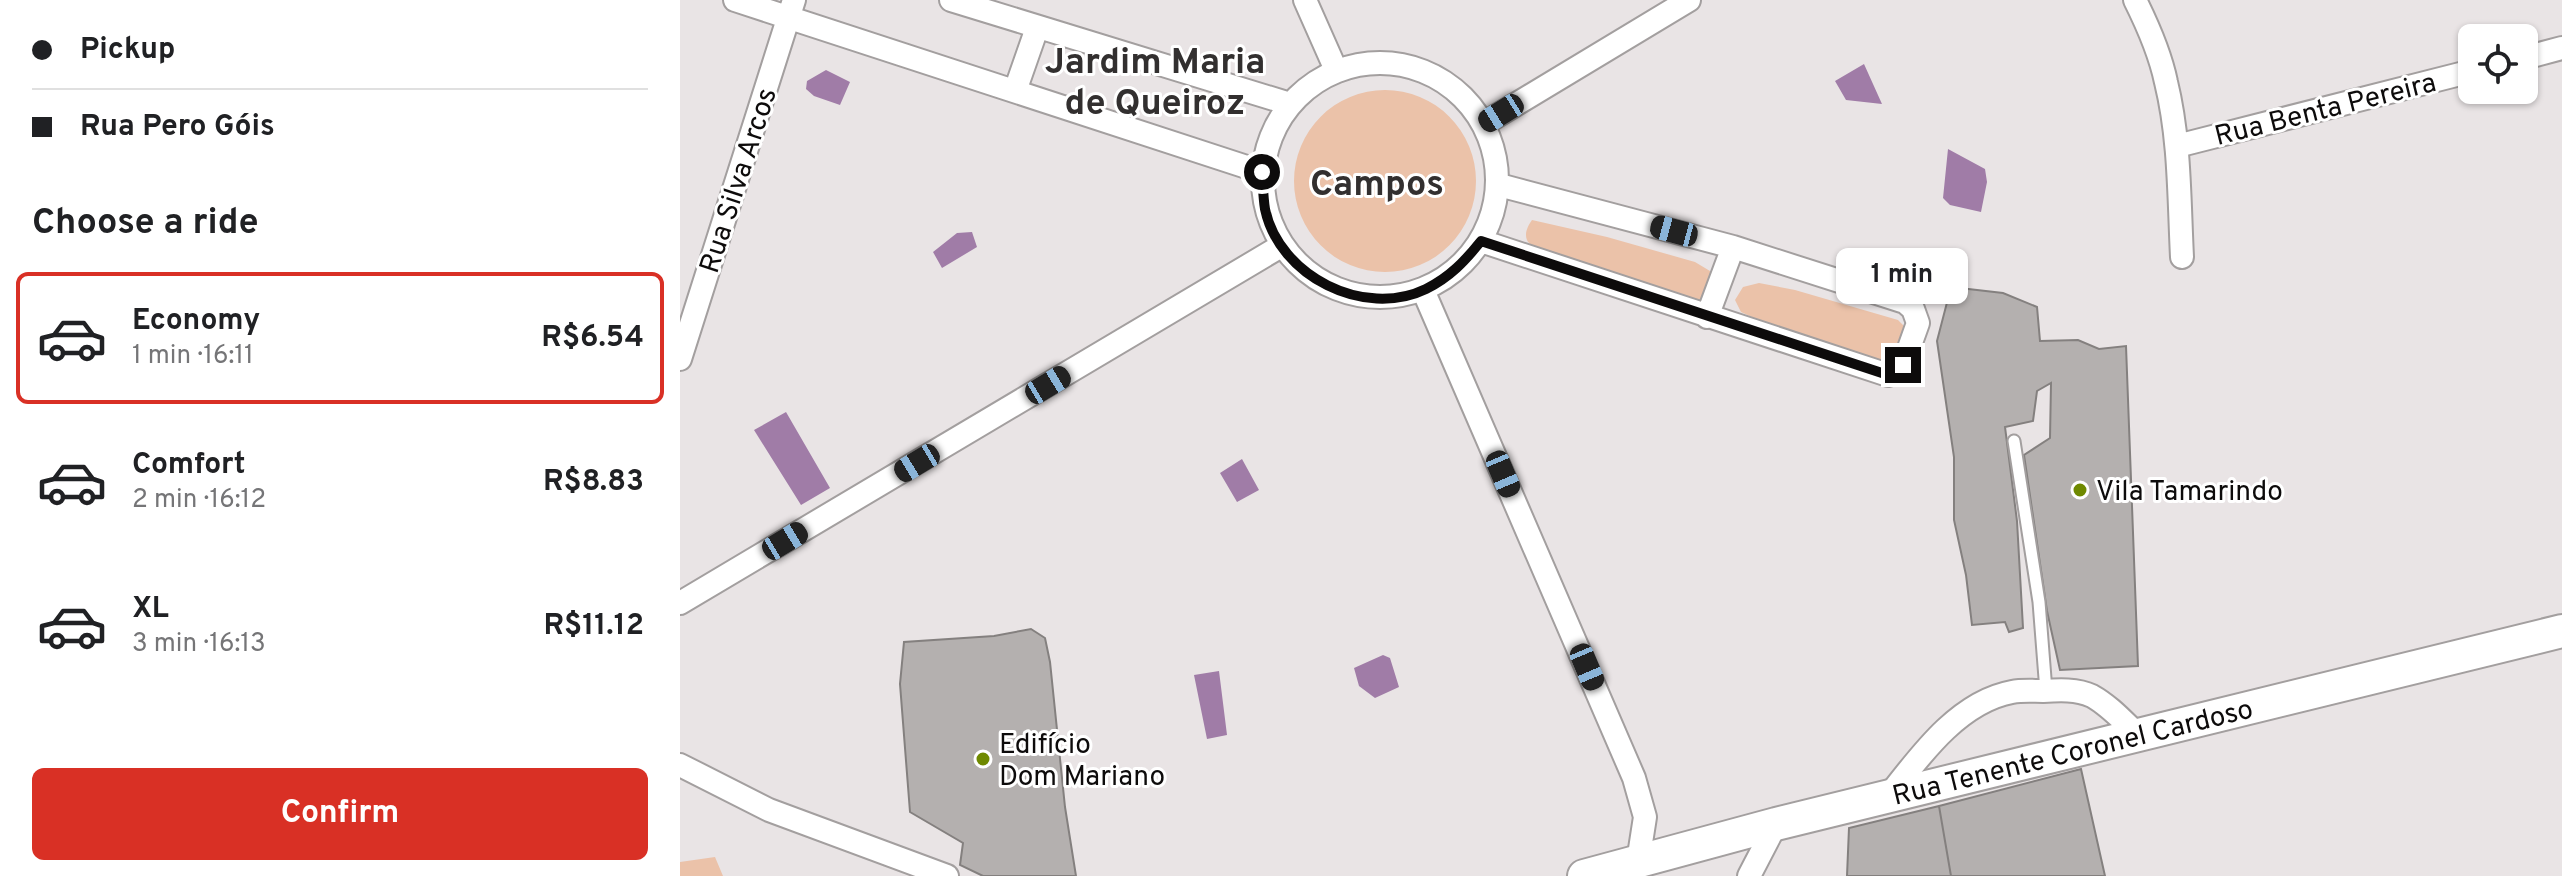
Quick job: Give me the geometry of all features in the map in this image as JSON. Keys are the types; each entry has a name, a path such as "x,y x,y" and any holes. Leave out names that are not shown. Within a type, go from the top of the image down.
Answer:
{"main road":[{"name":"Rua Tenente Coronel Cardoso","path":"1584,876 1776,824 2562,631"}],"street":[{"path":"735,0 791,8 1015,91 1262,172"},
{"path":"951,0 1290,104"},
{"path":"1305,0 1336,70"},
{"path":"1485,123 1689,0"},
{"path":"2135,0 2151,33 2167,82 2177,146 2182,257"},
{"name":"Rua Silva Arcos","path":"680,359 791,8"},
{"path":"1015,91 1037,28"},
{"path":"2538,54 2562,48"},
{"path":"1379,62 1420,69 1458,90 1485,123 1496,153 1499,185 1481,241 1456,271 1423,290 1384,299 1345,293 1309,275 1281,246 1266,211 1262,172 1266,147 1276,125 1290,104 1336,70 1379,62"},
{"name":"Rua Benta Pereira","path":"2177,146 2458,75"},
{"path":"1481,241 1888,375 1898,372 1903,365 1918,323 1913,309 1905,302 1733,247 1499,185"},
{"path":"680,603 1281,246"},
{"path":"1707,317 1733,247"},
{"path":"1423,290 1634,778 1645,817 1638,862"},
{"path":"1887,798 1950,726 1987,700 2014,691 2067,690 2089,695 2104,704 2139,736"},
{"path":"680,765 769,810 947,876"},
{"path":"1749,876 1776,824"}],"lane":[{"path":"2014,441 2039,602 2046,691"}],"shaded area":[{"path":"1864,64 1882,104 1846,100 1835,81"},
{"path":"826,70 850,82 840,105 814,96 806,89 807,81"},
{"path":"1385,90 1420,97 1449,117 1469,146 1476,181 1469,216 1449,245 1420,265 1385,272 1350,265 1321,245 1301,216 1294,181 1301,146 1321,117 1350,97"},
{"path":"1948,149 1985,169 1987,182 1981,212 1950,205 1943,198"},
{"path":"1532,220 1695,262 1710,271 1711,289 1705,297 1688,303 1577,265 1529,243 1526,232"},
{"path":"972,232 977,247 942,268 933,252 957,233"},
{"path":"1759,283 1795,290 1898,320 1908,330 1895,359 1883,363 1774,327 1741,312 1735,300 1743,287"},
{"path":"786,412 830,488 801,505 754,430"},
{"path":"1242,459 1259,490 1237,502 1220,473"},
{"path":"1383,655 1390,658 1399,687 1375,698 1359,686 1354,668"},
{"path":"1219,671 1227,735 1207,739 1194,675"},
{"path":"715,857 723,876 680,876 680,862"}],"building":[{"name":"Vila Tamarindo","path":"1951,287 2003,293 2037,307 2040,341 2078,340 2099,349 2126,346 2138,666 2060,670 2047,611 2024,455 2050,438 2051,383 2037,391 2033,421 2005,427 2017,521 2023,628 2009,632 2005,622 1972,625 1966,575 1954,520 1954,457 1937,341"},
{"name":"Edifício Dom Mariano","path":"1031,629 1045,638 1050,662 1065,807 1076,876 983,876 960,865 963,843 910,812 900,684 904,642 994,636"},
{"path":"2081,769 2105,876 1951,876 1939,806"},
{"path":"1939,806 1951,876 1847,876 1849,828"}],"place":[{"name":"Vila Tamarindo","path":"2080,490"},
{"name":"Edifício Dom Mariano","path":"983,759"}],"district":[{"name":"Jardim Maria de Queiroz","path":"1155,80"},
{"name":"Campos","path":"1377,182"}],"route":[{"path":"1262,172 1266,211 1281,246 1309,275 1345,293 1384,299 1423,290 1456,271 1481,241 1888,375 1898,372 1903,365"}]}
